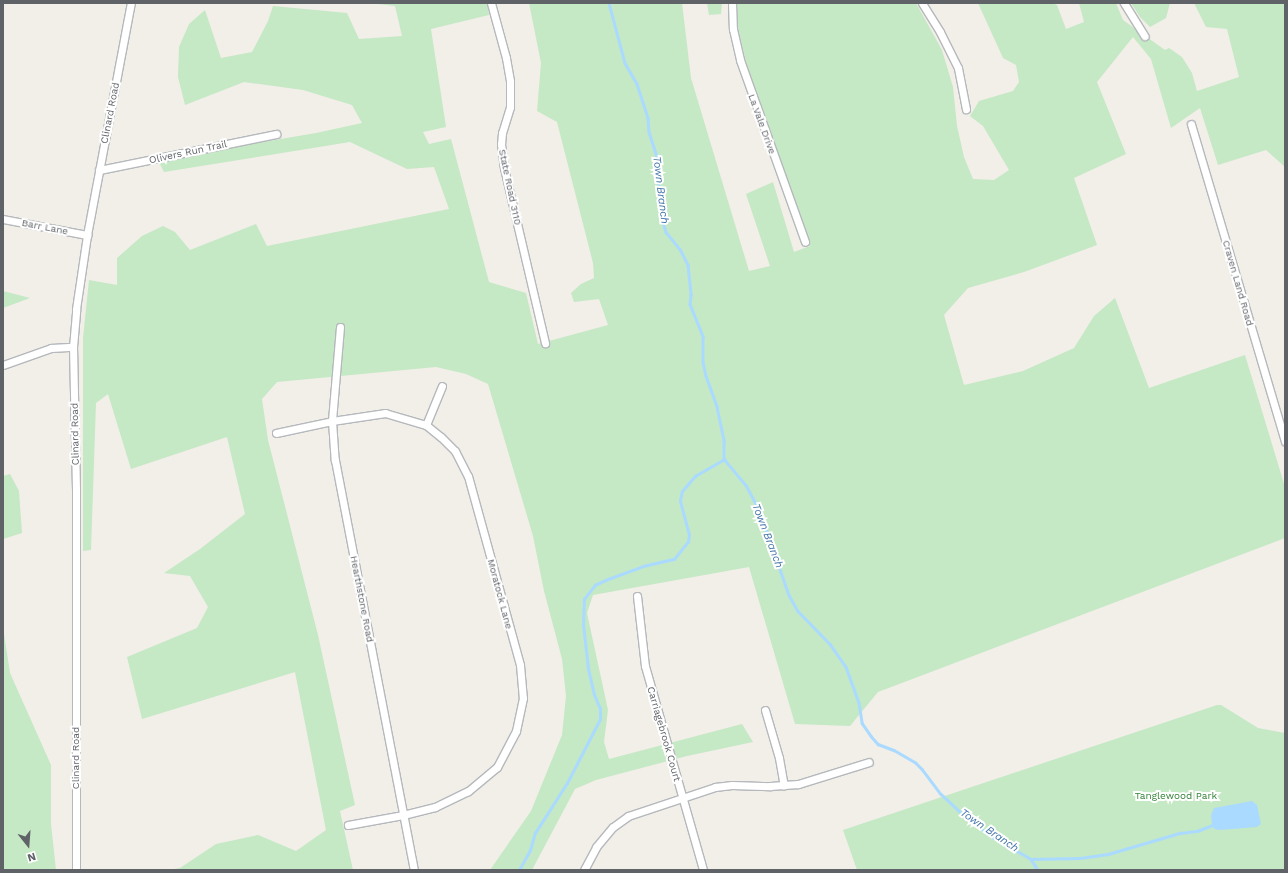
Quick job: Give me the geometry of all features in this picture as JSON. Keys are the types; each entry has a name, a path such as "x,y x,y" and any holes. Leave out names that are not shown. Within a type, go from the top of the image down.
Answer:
{"street":[{"name":"Clinard Road","path":"76,870 76,468 74,346 76,309 87,235 131,3"},
{"name":"State Road 3110","path":"491,3 510,81 510,107 502,133 501,144 504,168 545,344"},
{"name":"La Vale Drive","path":"732,3 733,29 740,60 805,242"},
{"path":"922,3 940,32 958,68 966,109"},
{"path":"1124,3 1145,36"},
{"name":"Craven Land Road","path":"1191,124 1285,441"},
{"name":"Olivers Run Trail","path":"99,170 276,134"},
{"name":"Barr Lane","path":"3,219 87,235"},
{"name":"Hearthstone Road","path":"340,327 332,421 335,460 414,870"},
{"path":"3,365 51,348 74,346"},
{"path":"426,425 442,386"},
{"name":"Moratock Lane","path":"276,433 332,421 385,413 426,425 455,451 468,476 520,665 523,698 516,731 497,767 468,791 435,807 404,815 348,825"},
{"name":"Carriagebrook Court","path":"637,596 645,666 703,870"},
{"path":"765,710 779,758 784,786"},
{"path":"584,870 596,847 613,827 628,816 715,787 732,785 784,786 811,780 869,762"}],"green space":[{"path":"370,3 487,3 489,15 431,29 446,127 423,132 429,144 451,139 489,282 526,293 538,344 608,325 599,299 574,302 571,293 581,284 594,278 593,263 557,122 537,111 541,63 529,3 682,3 691,78 749,271 770,266 746,194 773,182 794,252 810,246 750,79 738,28 737,3 916,3 942,50 953,87 957,126 964,157 973,179 994,180 1009,170 983,126 970,116 979,101 1013,91 1019,82 1016,65 1003,58 978,3 1052,3 1057,5 1066,29 1084,22 1079,3 1116,3 1123,20 1165,50 1169,48 1182,57 1192,73 1197,91 1239,77 1227,29 1206,27 1194,3 1285,3 1285,167 1266,150 1218,165 1200,108 1171,128 1151,59 1133,37 1097,82 1126,154 1074,178 1097,245 1024,272 968,288 944,315 964,385 1023,371 1074,348 1094,316 1115,298 1149,388 1245,355 1285,487 1285,538 878,692 850,726 795,724 749,567 593,595 587,613 608,710 604,742 609,759 742,724 753,742 687,756 596,780 575,789 532,870 490,870 531,811 562,735 566,696 562,659 544,591 533,536 488,384 466,374 436,367 277,382 262,399 268,440 318,635 355,805 340,811 353,870 168,870 180,868 216,844 258,835 296,851 326,830 295,672 142,719 127,657 197,628 208,607 190,576 164,573 200,549 245,514 227,437 131,469 108,394 96,403 91,550 83,551 83,338 89,280 117,285 117,258 142,236 163,226 175,232 190,250 256,224 267,246 449,209 434,167 407,169 350,142 164,172 158,160 316,133 362,123 352,105 303,90 244,82 185,105 178,77 179,47 189,24 205,10 221,58 252,52 268,21 273,6 347,13 359,39 402,36 395,6"},
{"path":"707,3 722,3 721,14 709,15"},
{"path":"1131,3 1170,3 1166,18 1150,27 1140,17"},
{"path":"3,291 30,298 3,308"},
{"path":"10,474 19,491 22,533 3,539 3,476"},
{"path":"3,627 10,673 51,765 51,824 56,870 3,870"},
{"name":"Tanglewood Park","path":"1217,705 1221,705 1258,728 1285,733 1285,870 857,870 843,830"}],"water":[{"path":"1252,801 1257,805 1261,824 1257,827 1220,830 1214,829 1211,815 1214,808"}],"waterway":[{"name":"Town Branch","path":"609,3 625,63 637,84 648,118 649,132 659,163 659,194 662,218 666,232 680,249 688,265 691,295 690,304 703,337 703,362 706,376 717,407 724,441 724,459 746,485 759,509 789,595 798,611 830,644 846,667 859,703 862,723 878,744 894,750 915,762 941,794 966,817 993,837 1031,859 1038,870"},
{"path":"519,870 530,850 535,833 567,783 600,719 600,709 594,695 588,668 583,625 584,599 595,585 608,579 643,566 674,559 688,542 689,535 680,501 682,491 695,476 724,459"},
{"path":"1031,859 1080,858 1108,854 1180,833 1197,831 1215,824"}]}
